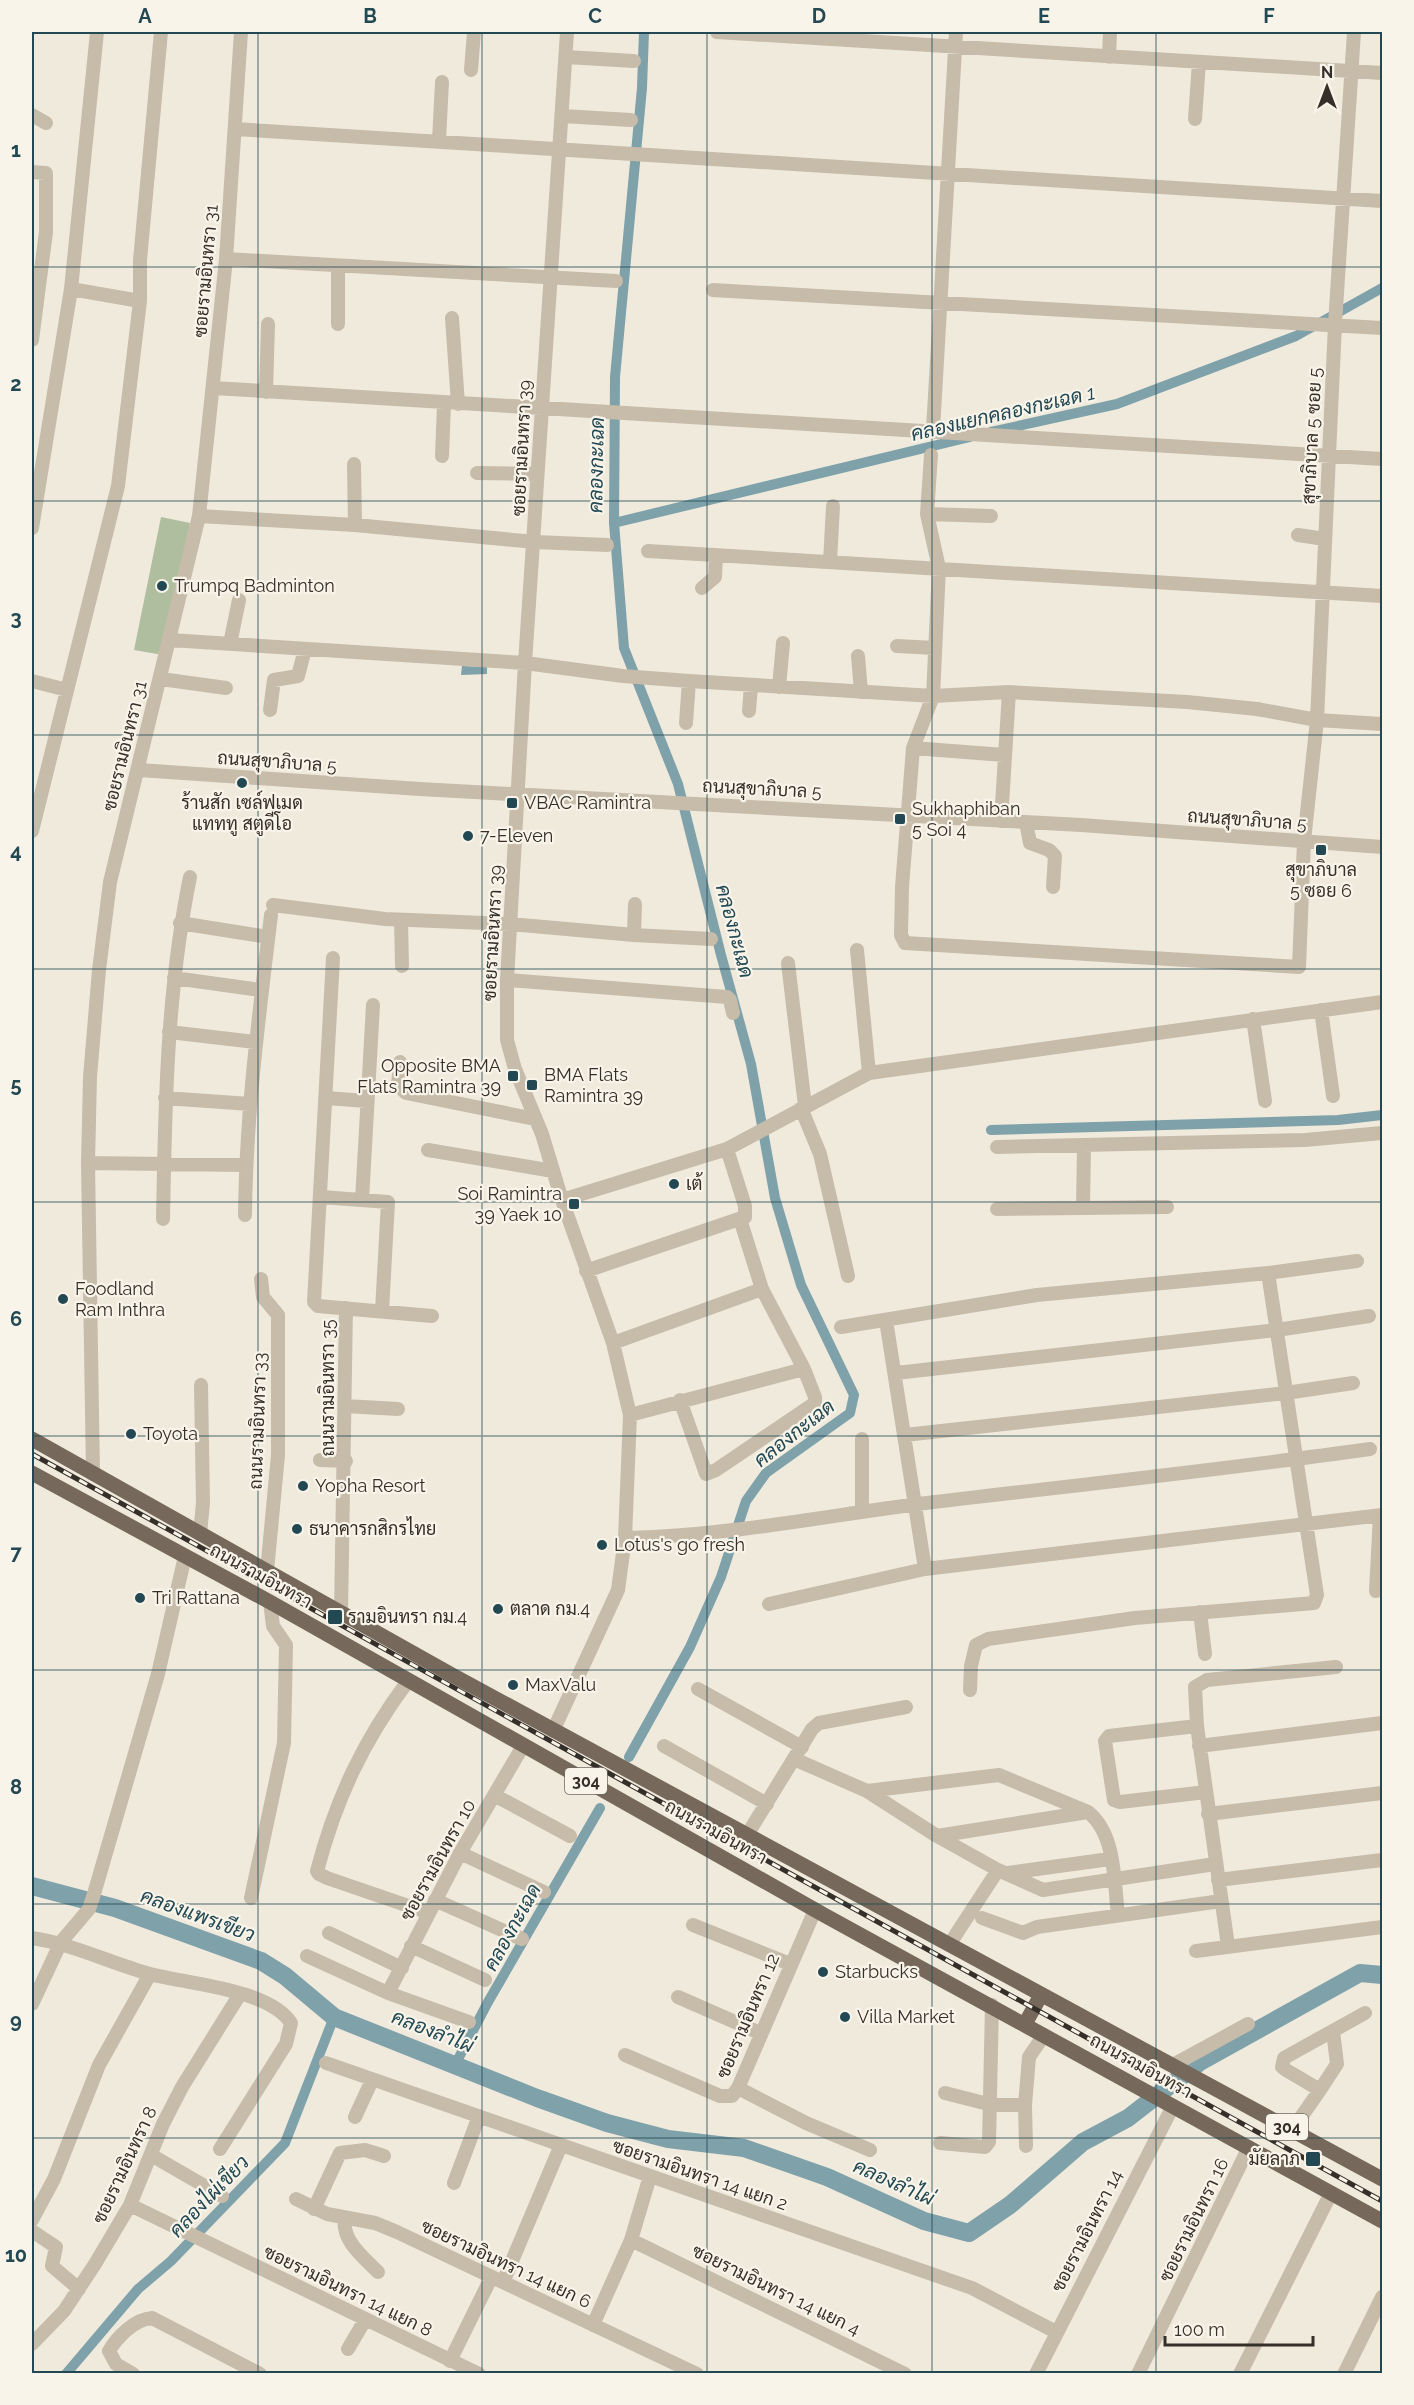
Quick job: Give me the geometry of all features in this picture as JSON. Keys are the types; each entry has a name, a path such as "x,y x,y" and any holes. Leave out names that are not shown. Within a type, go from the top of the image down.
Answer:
{"main road":[{"name":"ถนนรามอินทรา","path":"32,1439 553,1731 1383,2180"},
{"name":"ถนนรามอินทรา","path":"32,1473 270,1602 814,1910 992,2005 1383,2221"},
{"path":"1025,2024 1041,1995"}],"street":[{"path":"32,528 71,289 97,32"},
{"path":"32,831 37,784 67,690 118,486 140,301 140,260 161,32"},
{"name":"ซอยรามอินทรา 31","path":"93,1474 88,1163 90,1077 104,922 110,882 199,516 226,260 241,32"},
{"path":"471,70 474,32"},
{"name":"ซอยรามอินทรา 39","path":"553,1731 618,1590 624,1538 630,1415 613,1343 507,1040 507,980 525,663 535,542 537,474 567,32"},
{"path":"717,32 1383,74"},
{"path":"933,430 938,302 956,32"},
{"path":"1109,57 1110,32"},
{"name":"สุขาภิบาล 5 ซอย 5","path":"1304,841 1317,720 1335,325 1354,32"},
{"path":"566,57 634,61"},
{"path":"1195,119 1199,62"},
{"path":"439,140 442,82"},
{"path":"32,115 46,123"},
{"path":"562,116 631,120"},
{"path":"235,129 1383,201"},
{"path":"32,172 46,173 46,232 35,298 32,340"},
{"path":"32,231 46,232"},
{"path":"226,260 616,281"},
{"path":"338,267 338,324"},
{"path":"71,289 140,301"},
{"path":"713,290 1383,328"},
{"path":"442,456 451,404 452,318"},
{"path":"266,392 268,324"},
{"path":"214,388 1383,459"},
{"path":"931,455 927,514 939,568 933,696 913,748 901,935 905,943 1299,967 1304,841"},
{"path":"354,464 355,525"},
{"path":"477,473 537,474"},
{"path":"830,562 833,507"},
{"path":"927,514 991,516"},
{"path":"199,516 355,525 535,542 607,545"},
{"path":"1298,535 1325,539"},
{"path":"648,551 1383,596"},
{"path":"702,588 715,577 716,555"},
{"path":"230,644 238,600"},
{"path":"170,640 525,663 623,676 779,687 933,696 1009,692 1198,703 1257,709 1317,720 1383,724"},
{"path":"779,687 783,643"},
{"path":"897,646 935,648"},
{"path":"270,710 273,680 298,676 305,649"},
{"path":"858,656 861,692"},
{"path":"161,679 226,688"},
{"path":"32,681 67,690"},
{"path":"686,723 688,681"},
{"path":"749,711 751,685"},
{"path":"1000,821 1009,692"},
{"path":"913,748 1004,755"},
{"name":"ถนนสุขาภิบาล 5","path":"139,770 518,794 907,814 1383,847"},
{"path":"1026,822 1030,843 1055,856 1053,887"},
{"path":"163,1219 165,1098 169,1032 180,922 190,877"},
{"path":"634,935 635,904"},
{"path":"245,1215 246,1165 255,1042 272,910 711,939"},
{"path":"401,920 402,966"},
{"path":"180,922 268,937"},
{"path":"857,950 869,1073"},
{"path":"333,958 314,1302 318,1306 432,1316"},
{"path":"788,963 803,1107 820,1154 848,1276"},
{"path":"174,978 261,990"},
{"path":"507,980 727,997 733,1013"},
{"path":"362,1200 373,1005"},
{"path":"562,1200 727,1149 869,1073 1321,1010 1382,1006"},
{"path":"1321,1010 1333,1096"},
{"path":"1253,1019 1265,1101"},
{"path":"169,1032 255,1042"},
{"path":"400,1062 398,1085 406,1093 536,1119"},
{"path":"165,1098 250,1104"},
{"path":"326,1098 367,1101"},
{"path":"997,1148 1305,1140 1383,1133"},
{"path":"1083,1207 1084,1146"},
{"path":"586,1271 745,1217 745,1206 727,1149"},
{"path":"428,1150 553,1171"},
{"path":"88,1163 246,1165"},
{"path":"321,1197 388,1202 382,1311"},
{"path":"997,1209 1167,1207"},
{"path":"680,1400 706,1474 716,1470 813,1406 816,1397 762,1289 740,1219"},
{"path":"841,1327 1037,1295 1268,1273 1358,1261"},
{"path":"970,1690 973,1653 980,1641 1200,1612 1314,1603 1317,1595 1268,1273"},
{"name":"ถนนรามอินทรา 33","path":"261,1279 263,1297 278,1315 278,1455 267,1571"},
{"path":"613,1343 762,1289"},
{"name":"ถนนรามอินทรา 35","path":"341,1613 346,1461 346,1308"},
{"path":"896,1373 1276,1330 1369,1316"},
{"path":"886,1320 925,1569"},
{"path":"630,1415 804,1369"},
{"path":"905,1435 1286,1393 1353,1383"},
{"path":"200,1534 203,1503 201,1385"},
{"path":"345,1406 398,1409"},
{"path":"862,1439 862,1512"},
{"path":"624,1538 686,1537 754,1529 862,1512 1370,1449"},
{"path":"320,1460 346,1461"},
{"path":"769,1604 925,1569 1307,1526 1381,1515 1376,1591"},
{"path":"32,2004 61,1942 89,1909 152,1695 185,1556"},
{"path":"251,1898 284,1743 286,1646 273,1626 270,1602"},
{"path":"1200,1612 1204,1654"},
{"path":"1228,1946 1199,1746 1195,1687 1201,1682 1336,1667"},
{"path":"408,1682 370,1736 332,1816 317,1871 327,1878 432,1906 522,1939"},
{"path":"699,1689 801,1747"},
{"path":"747,1835 801,1747 819,1724 906,1707"},
{"path":"1199,1746 1383,1722"},
{"path":"1197,1726 1109,1736 1105,1741 1114,1800 1120,1802 1206,1792"},
{"name":"ซอยรามอินทรา 10","path":"388,1993 460,1853 523,1746"},
{"path":"664,1746 767,1804"},
{"path":"794,1759 867,1791 937,1836 1042,1890 1215,1864"},
{"path":"867,1791 999,1774 1088,1812 1097,1819 1106,1836 1118,1916"},
{"path":"1208,1815 1383,1793"},
{"path":"494,1796 570,1836"},
{"path":"937,1836 1088,1812"},
{"path":"460,1853 544,1892"},
{"path":"949,1945 1003,1871 1110,1859"},
{"path":"1218,1880 1383,1860"},
{"path":"982,1918 1023,1933 1037,1927 1221,1901"},
{"name":"ซอยรามอินทรา 12","path":"625,2055 727,2098 732,2096 738,2088 814,1910"},
{"path":"693,1925 790,1964"},
{"path":"1196,1951 1383,1927"},
{"path":"329,1933 402,1968"},
{"path":"32,1938 61,1942 150,1974 240,1994 275,2008 287,2016 291,2023 291,2033 220,2149"},
{"path":"411,1946 485,1980"},
{"path":"307,1956 388,1993 469,2022"},
{"path":"32,2220 54,2179 99,2065 150,1974"},
{"name":"ซอยรามอินทรา 8","path":"32,2344 64,2311 130,2205 163,2124 188,2078 240,1994"},
{"path":"678,1997 760,2033"},
{"path":"940,2143 978,2149 985,2147 989,2142 992,2105 992,2005"},
{"path":"1320,2090 1286,2070 1282,2062 1284,2058 1365,2013"},
{"path":"1181,2070 1248,2024"},
{"path":"1292,2130 1337,2064 1333,2031"},
{"path":"1026,2146 1025,2105 1029,2057 1044,2035"},
{"name":"ซอยรามอินทรา 14 แยก 2","path":"326,2063 972,2288 1056,2332"},
{"path":"355,2116 372,2080"},
{"path":"738,2088 806,2123 870,2150"},
{"path":"945,2093 992,2105 1025,2105"},
{"name":"ซอยรามอินทรา 14","path":"1036,2373 1167,2103"},
{"path":"454,2183 479,2116"},
{"path":"450,2361 497,2279 561,2145"},
{"name":"ซอยรามอินทรา 16","path":"1138,2373 1250,2147"},
{"path":"314,2209 340,2153 365,2150 384,2156"},
{"path":"151,2156 222,2196"},
{"path":"592,2325 631,2240 651,2176"},
{"path":"1240,2373 1331,2193"},
{"name":"ซอยรามอินทรา 14 แยก 6","path":"296,2199 314,2209 345,2218 375,2223 697,2373"},
{"name":"ซอยรามอินทรา 14 แยก 8","path":"130,2205 479,2373"},
{"path":"345,2218 344,2226 348,2238 378,2272"},
{"path":"32,2231 56,2247 52,2266 79,2289"},
{"name":"ซอยรามอินทรา 14 แยก 4","path":"631,2240 905,2373"},
{"path":"1344,2373 1383,2297"},
{"path":"132,2373 111,2358 109,2351 142,2318 152,2318 260,2373"},
{"path":"348,2349 365,2320"}],"green space":[{"name":"Trumpq Badminton","path":"161,517 190,523 163,655 134,650"}],"water":[{"path":"462,666 487,667 487,674 461,675"}],"waterway":[{"name":"คลองกะเฉด","path":"629,1757 690,1647 721,1577 746,1501 766,1473 850,1413 854,1395 801,1285 775,1198 751,1064 678,784 624,648 614,523 615,377 642,88 644,32"},
{"name":"คลองแยกคลองกะเฉด 1","path":"991,432 1117,404 1296,336 1382,288"},
{"name":"คลองแยกคลองกะเฉด 1","path":"614,523 970,437"},
{"path":"991,1130 1338,1120 1382,1115"},
{"name":"คลองกะเฉด","path":"456,2063 488,2002 600,1808"},
{"name":"คลองลำไผ่","path":"32,1886 115,1908 261,1961 285,1976 334,2017 537,2098 607,2123 668,2139 744,2148 827,2177 924,2221 969,2233 1010,2205 1083,2142 1128,2118 1200,2062 1360,1973 1382,1975"},
{"name":"คลองไผ่เขียว","path":"66,2374 138,2289 171,2261 285,2143 334,2017"}],"railway":[{"path":"32,1454 1382,2201"}],"place":[{"name":"Trumpq Badminton","path":"162,586"},
{"name":"ร้านสัก เซล์ฟเมด แทททู สตูดีโอ","path":"242,783"},
{"name":"VBAC Ramintra","path":"512,803"},
{"name":"Sukhaphiban 5 Soi 4","path":"900,819"},
{"name":"7-Eleven","path":"468,836"},
{"name":"สุขาภิบาล 5 ซอย 6","path":"1321,850"},
{"name":"Opposite BMA Flats Ramintra 39","path":"513,1076"},
{"name":"BMA Flats Ramintra 39","path":"532,1085"},
{"name":"เต้","path":"674,1184"},
{"name":"Soi Ramintra 39 Yaek 10","path":"574,1204"},
{"name":"Foodland Ram Inthra","path":"63,1299"},
{"name":"Toyota","path":"131,1434"},
{"name":"Yopha Resort","path":"303,1486"},
{"name":"ธนาคารกสิกรไทย","path":"297,1529"},
{"name":"Lotus's go fresh","path":"602,1545"},
{"name":"Tri Rattana","path":"140,1598"},
{"name":"ตลาด กม.4","path":"498,1609"},
{"name":"รามอินทรา กม.4","path":"335,1617"},
{"name":"MaxValu","path":"513,1685"},
{"name":"Starbucks","path":"823,1972"},
{"name":"Villa Market","path":"845,2017"},
{"name":"มัยลาภ","path":"1313,2159"}],"water label":[{"name":"คลองแพรเขียว","path":"198,1915"}]}
